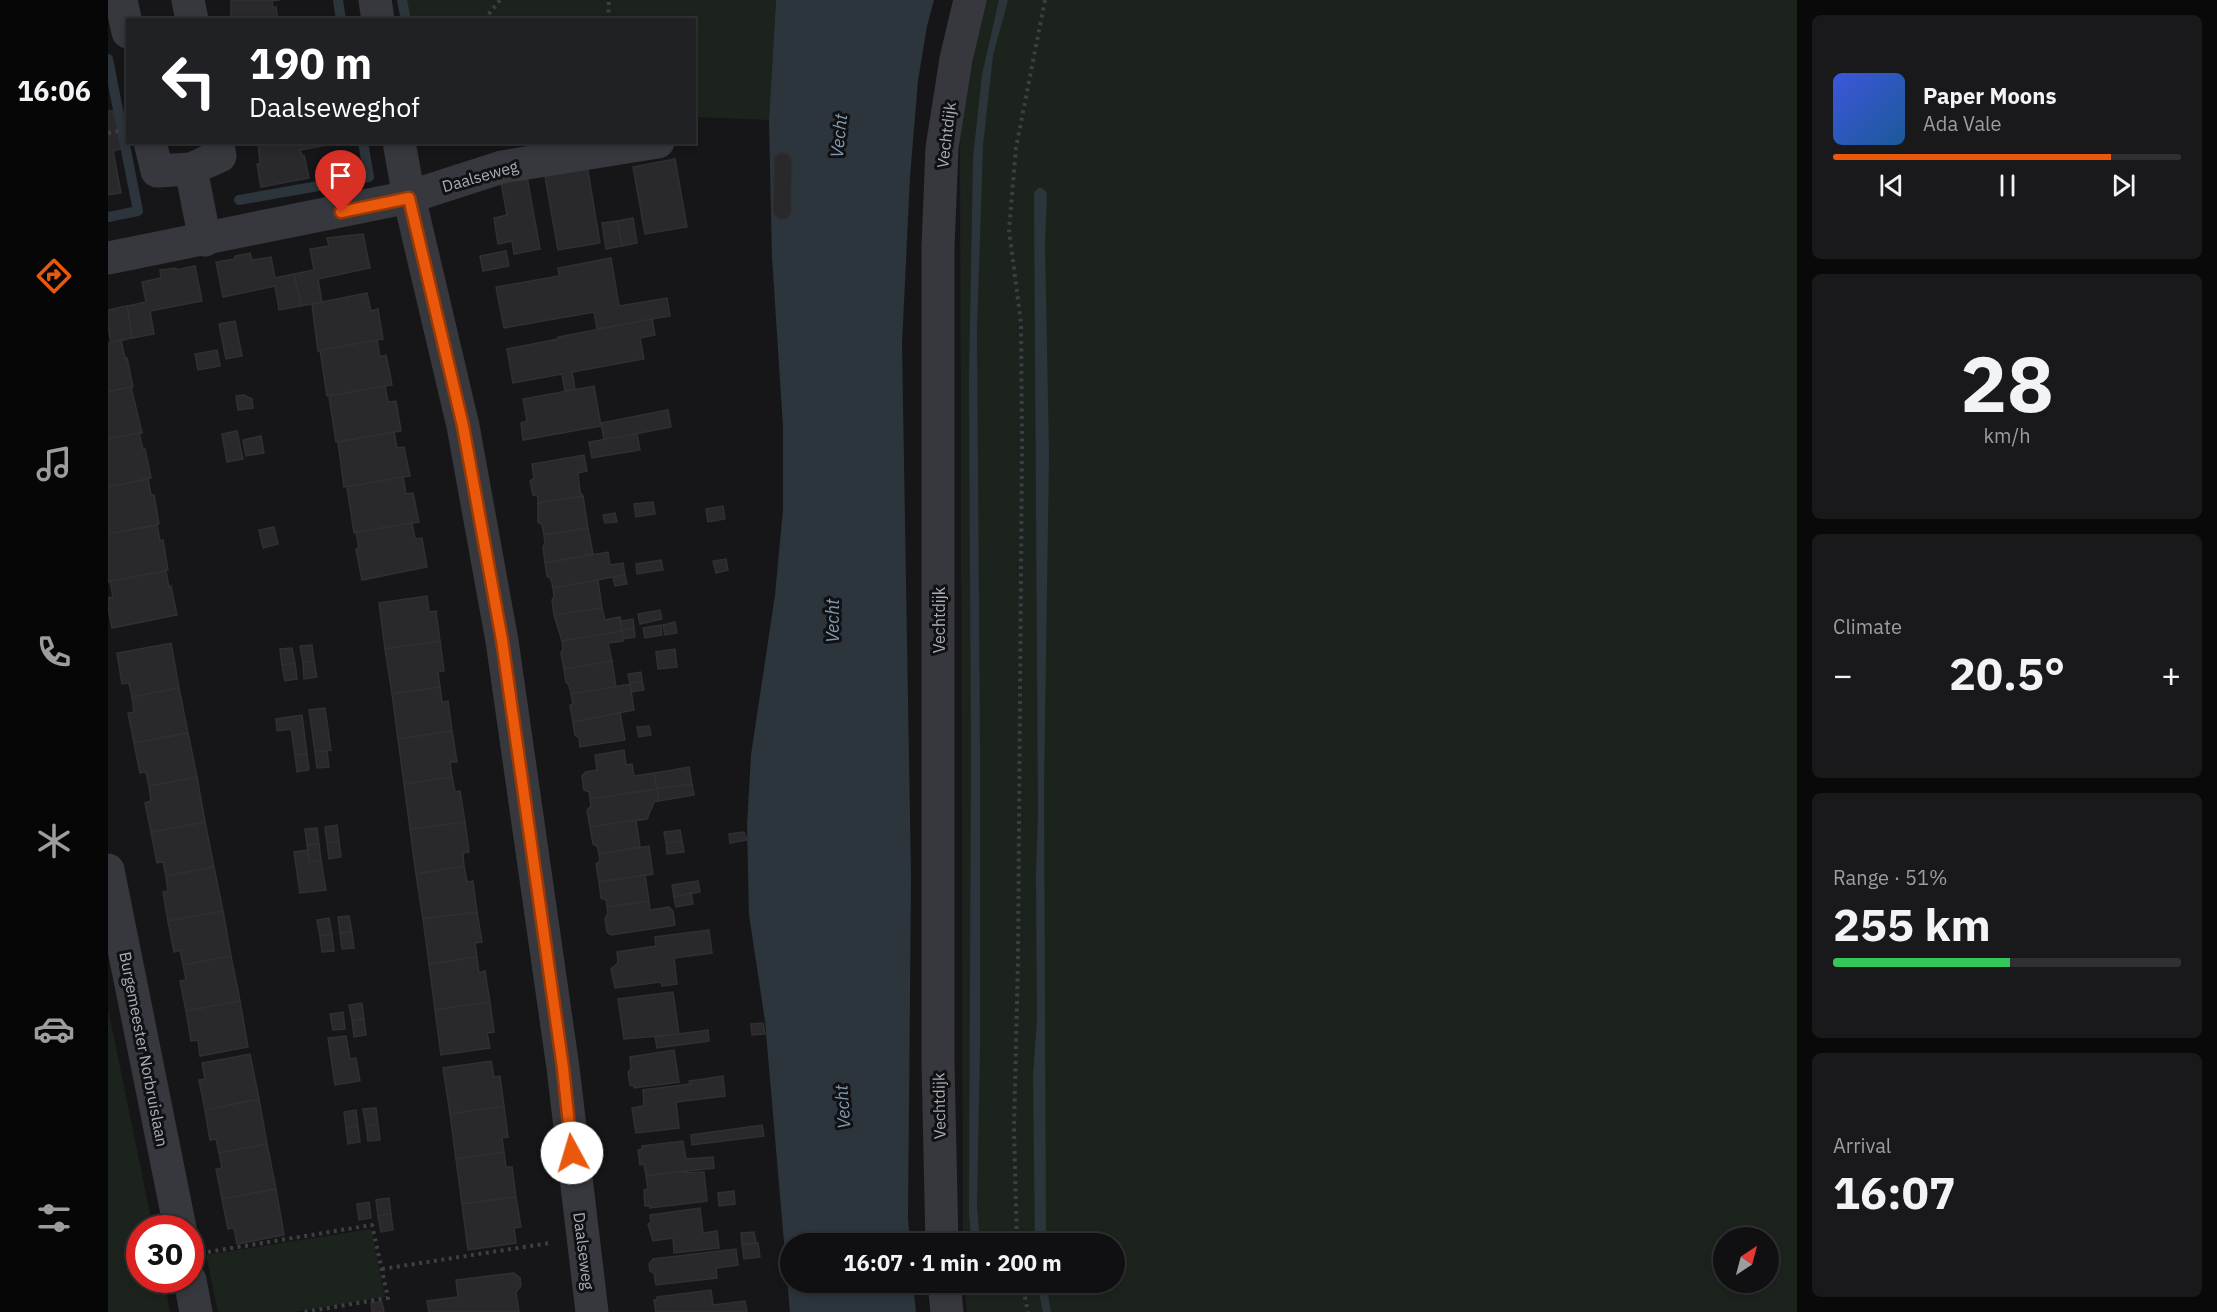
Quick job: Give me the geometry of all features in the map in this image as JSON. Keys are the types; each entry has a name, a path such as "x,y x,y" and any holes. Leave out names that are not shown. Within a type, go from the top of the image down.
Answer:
{"street":[{"path":"121,0 126,23"},
{"path":"188,0 192,18"},
{"path":"375,0 378,18"},
{"name":"Vechtdijk","path":"942,1233 938,1063 938,247 942,148 956,59 970,0"},
{"path":"150,144 157,171 191,169 220,156 217,144"},
{"name":"Daalseweg","path":"399,144 409,198 463,426 502,640 563,1068 592,1312"},
{"name":"Daalseweg","path":"409,198 502,167 646,144"},
{"path":"191,169 205,240"},
{"path":"108,258 409,198"},
{"name":"Burgemeester Norbruislaan","path":"108,870 177,1215"},
{"path":"196,1293 196,1312"},
{"path":"945,1293 947,1312"}],"path":[{"path":"486,18 500,0"},
{"path":"608,18 609,0"},
{"path":"1017,1233 1014,1130 1019,913 1022,444 1021,323 1009,230 1016,148 1045,0"},
{"path":"204,1264 372,1225 388,1298 304,1312"},
{"path":"382,1269 582,1239"},
{"path":"1024,1293 1028,1312"}],"shaded area":[{"path":"406,0 776,0 769,120 696,117 696,18 410,18"},
{"path":"985,0 1797,0 1797,1312 967,1312 965,1293 1125,1293 1125,1233 963,1233 960,119"},
{"path":"108,1009 150,1215 126,1215 126,1293 166,1293 170,1312 108,1312"},
{"path":"371,1229 385,1297 295,1312 218,1312 206,1255"}],"water":[{"name":"Vecht","path":"776,0 934,0 927,26 918,81 910,177 902,344 911,877 909,1233 783,1233 765,1021 749,915 747,826 751,755 775,595 783,510 783,427 772,257 769,120"},
{"path":"999,0 1008,0 993,55 983,145 977,330 980,1046 977,1206 979,1233 971,1233 969,1214 971,757 969,381 973,158 982,75"},
{"path":"1038,188 1042,188 1047,193 1045,243 1049,455 1044,788 1046,1233 1035,1233 1033,1075 1037,1021 1038,814 1034,193"},
{"path":"788,1293 914,1293 916,1312 790,1312"},
{"path":"1039,1293 1048,1293 1051,1312 1043,1312"}],"building":[{"path":"231,0 280,0 272,1 273,8 276,7 278,18 228,18 231,16"},
{"path":"108,111 114,113 121,149 113,151 121,193 108,195"},
{"path":"258,144 332,144 300,150 302,156 304,155 309,178 261,187 257,164 260,164"},
{"path":"779,153 787,153 792,159 791,214 786,219 778,219 773,213 774,158"},
{"path":"675,159 687,227 645,234 633,167"},
{"path":"587,165 600,243 558,250 544,171"},
{"path":"527,177 540,249 514,254 512,241 498,244 494,218 507,215 501,182"},
{"path":"633,218 637,243 622,246 617,221"},
{"path":"617,221 622,246 606,249 602,223"},
{"path":"363,234 370,268 318,279 322,302 301,306 294,274 314,270 310,249 329,246 327,238"},
{"path":"506,251 509,266 483,271 480,256"},
{"path":"250,253 252,260 271,257 275,278 294,274 301,306 279,310 275,286 223,297 216,262 235,259 235,256"},
{"path":"611,258 619,306 667,298 670,316 597,329 594,312 504,328 496,287 559,276 558,268"},
{"path":"195,266 202,301 150,311 154,334 132,338 127,306 146,302 142,282 161,278 160,270 176,268 176,270"},
{"path":"367,293 371,311 378,309 383,339 318,351 312,304"},
{"path":"127,306 132,338 111,343 108,310"},
{"path":"652,319 655,335 640,338 644,359 572,372 575,389 565,391 562,374 513,383 507,349"},
{"path":"235,321 242,356 226,359 219,324"},
{"path":"121,340 133,387 108,392 108,343"},
{"path":"377,340 380,357 386,355 392,385 327,396 320,350"},
{"path":"217,350 220,366 198,370 195,354"},
{"path":"385,386 388,402 396,401 401,431 336,442 329,396"},
{"path":"594,386 601,426 523,440 521,423 527,421 523,399"},
{"path":"131,387 142,433 108,439 108,392"},
{"path":"244,395 252,399 253,408 238,410 236,396"},
{"path":"668,410 671,427 604,440 601,423"},
{"path":"237,431 243,459 227,462 222,434"},
{"path":"394,432 397,448 404,447 410,476 344,487 338,442"},
{"path":"139,433 151,478 108,487 108,439"},
{"path":"637,434 640,450 592,458 589,442"},
{"path":"261,436 264,453 246,456 243,440"},
{"path":"584,455 587,471 578,473 580,492 583,496 538,503 538,496 533,495 530,481 534,478 532,464"},
{"path":"403,477 406,494 413,493 419,522 354,533 347,487"},
{"path":"148,479 151,495 154,495 159,524 108,534 108,487"},
{"path":"583,496 588,528 544,535 542,525 538,522 538,503"},
{"path":"653,502 655,514 636,517 634,504"},
{"path":"723,506 725,519 708,522 706,509"},
{"path":"615,513 617,522 605,523 603,515"},
{"path":"412,523 415,539 422,538 427,567 362,580 356,549 359,549 356,532"},
{"path":"157,525 160,541 163,540 168,570 108,582 108,534"},
{"path":"274,527 278,544 263,548 259,530"},
{"path":"588,528 593,554 545,563 544,535"},
{"path":"608,552 610,565 623,563 625,575 553,588 551,579 547,576 545,563"},
{"path":"726,559 728,570 716,573 713,561"},
{"path":"661,560 663,570 637,574 636,564"},
{"path":"166,571 177,615 112,628 108,607 108,598 113,597 110,581"},
{"path":"625,575 627,584 615,586 613,577"},
{"path":"598,580 602,608 554,615 553,588"},
{"path":"427,596 429,612 436,611 440,641 385,649 379,603"},
{"path":"602,608 605,620 620,617 622,631 562,641 554,615"},
{"path":"660,610 662,619 640,624 638,614"},
{"path":"633,619 634,628 622,630 620,621"},
{"path":"675,622 677,633 665,635 663,625"},
{"path":"661,625 662,635 645,638 643,628"},
{"path":"634,628 635,637 623,639 622,630"},
{"path":"622,631 623,641 608,643 612,661 564,669 561,653 562,641"},
{"path":"440,641 444,671 438,672 440,687 392,694 385,649"},
{"path":"171,643 179,688 132,697 129,683 122,684 117,653"},
{"path":"312,645 314,661 303,663 300,646"},
{"path":"292,648 295,663 282,665 280,649"},
{"path":"675,649 677,667 658,669 656,652"},
{"path":"314,661 317,677 304,679 303,663"},
{"path":"612,661 616,687 571,694 564,669"},
{"path":"295,663 297,679 285,681 282,665"},
{"path":"641,672 642,681 630,683 628,674"},
{"path":"642,681 644,690 631,692 630,683"},
{"path":"630,684 634,710 573,722 570,706 573,703 571,694"},
{"path":"440,687 442,702 448,701 452,731 398,739 392,694"},
{"path":"179,688 188,733 134,743 128,713 134,712 132,697"},
{"path":"325,708 331,750 315,752 309,710"},
{"path":"620,713 625,740 580,747 573,722"},
{"path":"302,715 307,754 295,755 291,729 277,731 276,719"},
{"path":"649,726 651,735 639,737 637,727"},
{"path":"452,731 457,762 450,762 452,777 404,784 398,739"},
{"path":"188,733 197,777 149,786 146,772 140,773 134,743"},
{"path":"624,750 626,765 632,764 634,776 654,773 657,789 590,799 589,792 584,790 582,776 586,772 597,770 595,755"},
{"path":"327,751 329,767 317,768 315,752"},
{"path":"307,754 309,770 297,772 295,755"},
{"path":"689,767 692,784 657,789 654,773"},
{"path":"197,777 205,822 151,832 145,803 151,801 149,786"},
{"path":"452,777 455,792 460,791 465,822 410,829 404,784"},
{"path":"692,784 694,795 659,801 657,789"},
{"path":"657,789 659,801 654,802 647,819 590,827 587,810 591,806 590,799"},
{"path":"636,820 640,847 599,854 597,846 593,844 590,827"},
{"path":"205,822 214,867 166,876 163,862 157,863 151,832"},
{"path":"465,822 469,852 463,853 464,866 416,874 410,829"},
{"path":"337,825 339,841 327,843 325,827"},
{"path":"317,828 319,844 307,845 305,829"},
{"path":"680,830 682,841 666,843 664,832"},
{"path":"744,832 747,840 730,843 729,834"},
{"path":"339,841 341,857 329,859 327,843"},
{"path":"682,841 684,852 667,854 666,843"},
{"path":"319,844 321,860 309,862 307,845"},
{"path":"649,846 653,874 599,882 596,864 600,861 599,854"},
{"path":"308,850 309,862 321,860 326,890 300,893 294,852"},
{"path":"464,866 467,882 473,881 477,912 423,919 416,874"},
{"path":"214,867 223,911 168,921 163,892 168,891 166,876"},
{"path":"645,875 649,901 607,907 606,900 601,898 599,882"},
{"path":"698,881 700,892 674,897 672,885"},
{"path":"691,893 693,904 676,907 674,897"},
{"path":"649,901 650,910 669,907 673,911 675,925 611,935 607,932 605,918 608,914 607,907"},
{"path":"223,911 231,956 183,965 180,950 174,952 168,921"},
{"path":"477,912 482,942 475,943 477,957 429,964 423,919"},
{"path":"349,916 352,932 340,933 338,917"},
{"path":"329,918 332,934 320,936 317,920"},
{"path":"709,930 712,953 674,958 677,984 662,986 661,982 615,988 611,969 618,963 617,952 656,946 655,937"},
{"path":"352,932 354,948 342,949 340,933"},
{"path":"332,934 334,951 322,952 320,936"},
{"path":"231,956 240,1001 186,1011 180,981 186,980 183,965"},
{"path":"477,957 479,973 485,971 490,1002 435,1010 429,964"},
{"path":"673,992 679,1034 624,1039 618,999"},
{"path":"240,1001 248,1047 200,1056 198,1040 191,1041 186,1011"},
{"path":"490,1002 494,1032 487,1033 490,1048 441,1055 435,1010"},
{"path":"362,1003 364,1019 352,1020 349,1005"},
{"path":"343,1012 345,1029 333,1030 330,1014"},
{"path":"364,1019 366,1035 354,1037 352,1020"},
{"path":"763,1023 765,1034 752,1035 751,1024"},
{"path":"708,1030 709,1041 657,1048 655,1037"},
{"path":"346,1036 350,1059 356,1058 360,1081 335,1085 328,1038"},
{"path":"674,1050 679,1082 634,1088 630,1085 628,1072 631,1069 630,1057"},
{"path":"250,1054 259,1099 205,1110 199,1080 205,1079 202,1063"},
{"path":"491,1061 494,1077 500,1076 504,1106 450,1114 443,1068"},
{"path":"723,1076 725,1096 676,1102 679,1128 636,1133 632,1108 644,1106 643,1090 690,1084 689,1081"},
{"path":"259,1099 267,1144 219,1153 216,1139 210,1140 205,1110"},
{"path":"504,1106 508,1137 502,1138 504,1152 456,1159 450,1114"},
{"path":"376,1108 378,1124 366,1126 363,1109"},
{"path":"356,1110 358,1126 346,1128 344,1112"},
{"path":"378,1124 380,1140 368,1141 366,1126"},
{"path":"762,1125 764,1136 692,1145 691,1135"},
{"path":"358,1126 360,1142 348,1144 346,1128"},
{"path":"683,1141 686,1159 713,1157 714,1168 646,1176 644,1164 640,1165 638,1150 642,1149 642,1146"},
{"path":"267,1144 276,1189 222,1199 216,1169 222,1168 219,1153"},
{"path":"504,1152 506,1167 512,1167 516,1197 462,1204 456,1159"},
{"path":"687,1171 687,1173 704,1172 707,1201 650,1208 650,1206 645,1206 644,1190 648,1189 646,1176"},
{"path":"276,1189 284,1235 237,1244 234,1228 228,1229 222,1199"},
{"path":"734,1191 735,1204 719,1206 718,1193"},
{"path":"516,1197 521,1227 514,1228 516,1243 468,1250 462,1204"},
{"path":"389,1198 391,1214 378,1216 376,1200"},
{"path":"369,1202 371,1218 359,1220 357,1204"},
{"path":"700,1208 703,1233 717,1231 719,1248 674,1253 673,1238 653,1241 648,1224 651,1222 650,1215"},
{"path":"391,1214 393,1230 381,1232 378,1216"},
{"path":"754,1232 756,1243 742,1244 741,1233"},
{"path":"758,1243 760,1257 744,1259 742,1245"},
{"path":"736,1249 738,1265 716,1268 717,1278 656,1285 654,1273 650,1271 649,1264 653,1259"},
{"path":"514,1273 520,1278 521,1286 516,1292 519,1312 429,1312 427,1301 458,1297 456,1280"},
{"path":"711,1290 713,1305 745,1301 747,1312 656,1312 654,1300 657,1300 657,1297"},
{"path":"382,1302 384,1312 372,1312 371,1303"}],"waterway":[{"path":"338,0 341,18"},
{"path":"402,0 406,18"},
{"path":"108,59 138,211 108,217"},
{"path":"239,200 369,177 363,144"}],"route":[{"path":"341,212 409,198 463,426 502,640 563,1068 572,1153"}]}
